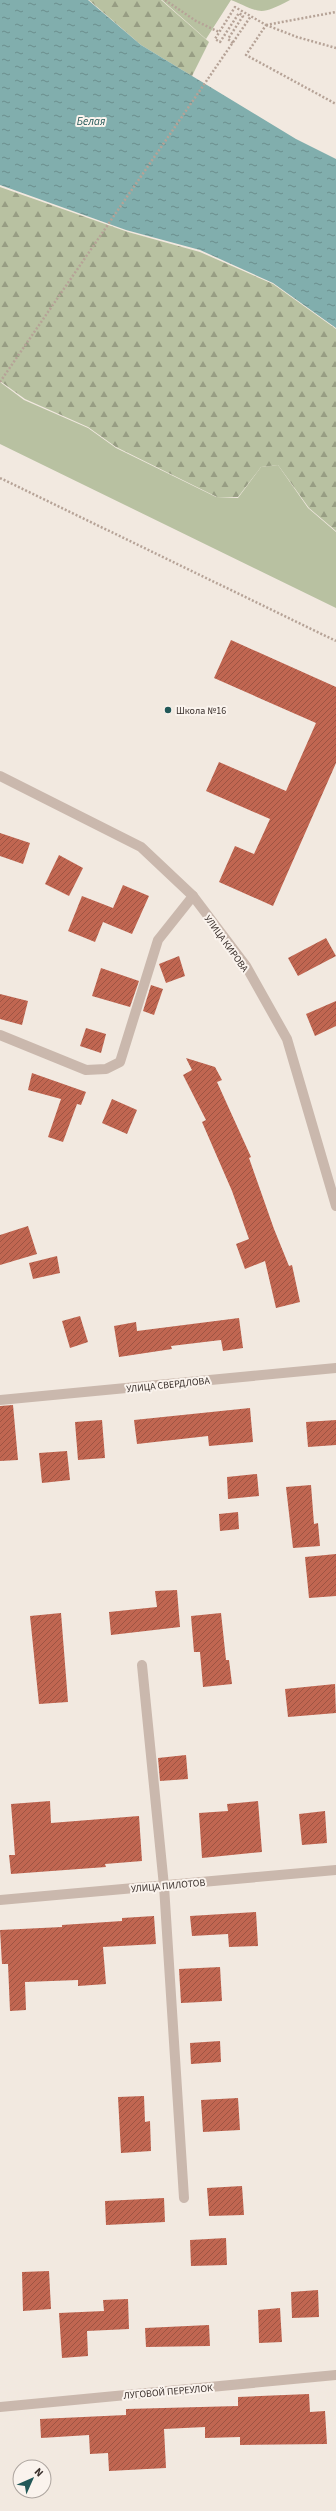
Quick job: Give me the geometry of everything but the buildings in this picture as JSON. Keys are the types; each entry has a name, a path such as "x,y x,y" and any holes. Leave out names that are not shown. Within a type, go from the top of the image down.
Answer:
{"street":[{"name":"УЛИЦА КИРОВА","path":"0,776 141,847 193,896 246,966 287,1039 336,1206"},
{"path":"0,1035 86,1070 106,1069 120,1062 158,940 193,896"},
{"name":"УЛИЦА СВЕРДЛОВА","path":"0,1400 336,1368"},
{"path":"142,1665 164,1886 184,2198"},
{"name":"УЛИЦА ПИЛОТОВ","path":"0,1900 336,1870"},
{"name":"ЛУГОВОЙ ПЕРЕУЛОК","path":"0,2407 336,2375"}],"path":[{"path":"165,0 196,21 219,32"},
{"path":"233,43 228,40 244,16 239,13 220,42 215,39 235,7 266,25 297,37 336,48"},
{"path":"336,12 266,25 246,55 336,104"},
{"path":"0,382 251,16"},
{"path":"0,478 336,641"}],"green space":[{"path":"89,0 161,0 209,42 192,76 141,45"},
{"path":"162,0 231,0 206,39"},
{"path":"231,0 290,0 272,9 260,11"},
{"path":"0,187 128,232 200,252 273,284 336,329 336,531 309,508 278,465 261,467 238,497 217,497 116,447 88,427 25,399 0,381"},
{"path":"0,382 24,400 88,428 116,448 216,497 238,498 261,467 278,465 308,508 336,532 336,608 0,444"}],"water":[{"name":"Белая","path":"0,0 88,0 141,45 296,139 336,159 336,328 273,283 200,250 126,230 0,185"}],"place":[{"name":"Школа №16","path":"168,710"}]}
